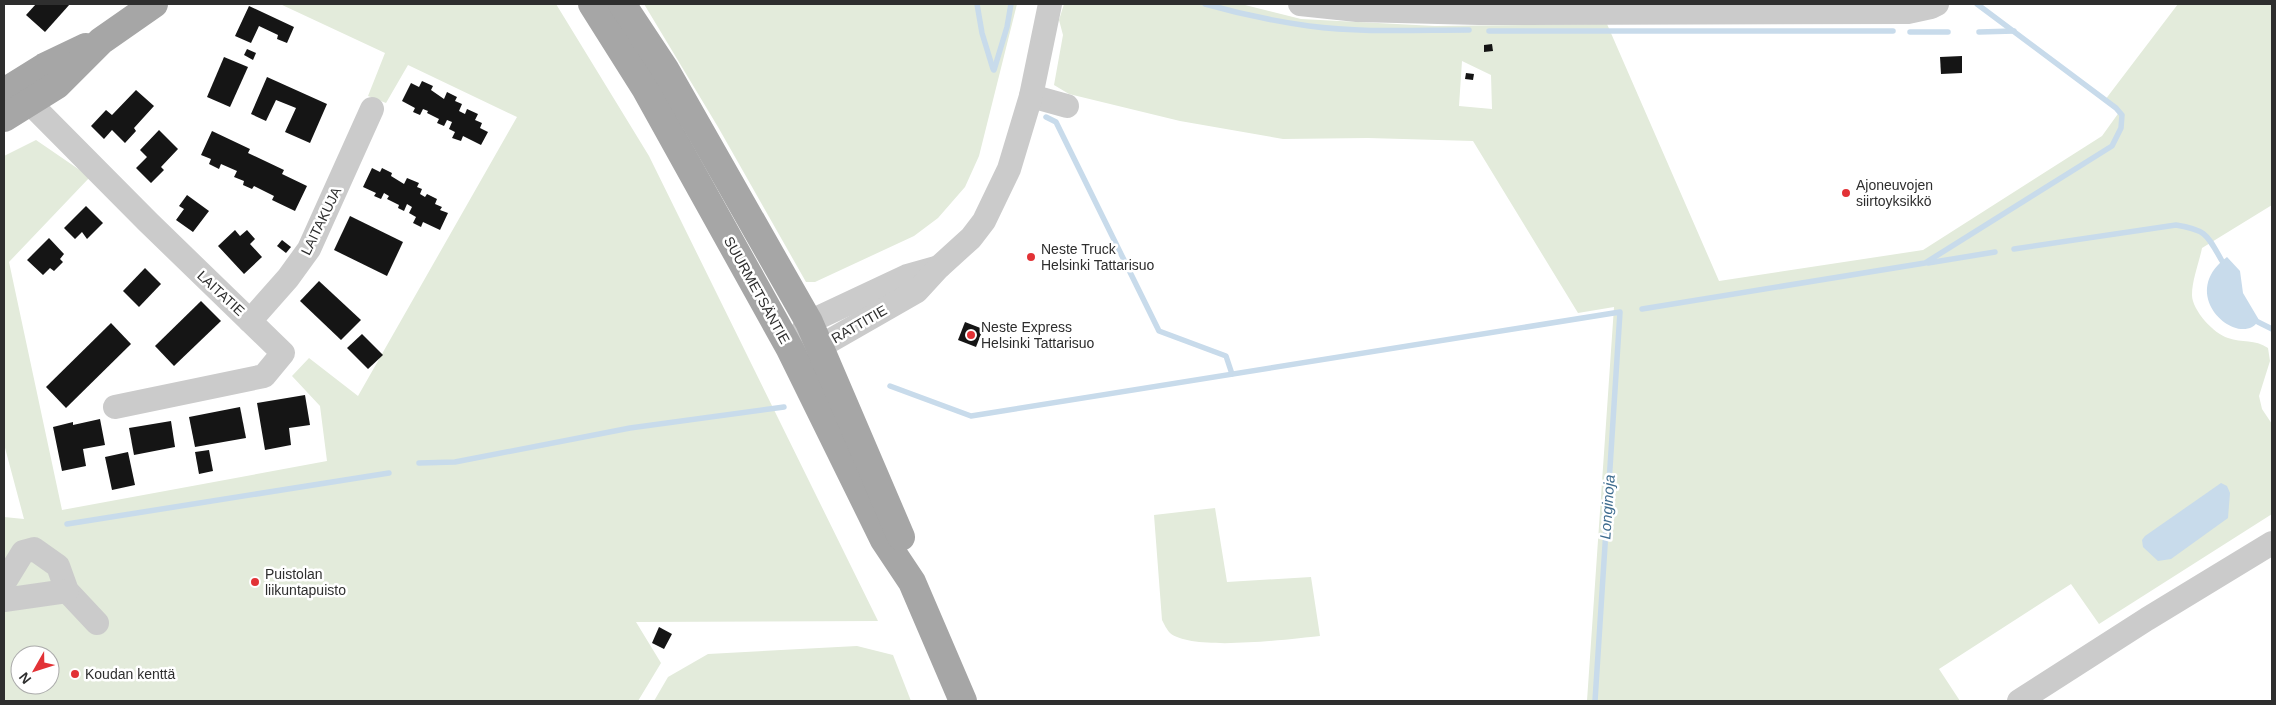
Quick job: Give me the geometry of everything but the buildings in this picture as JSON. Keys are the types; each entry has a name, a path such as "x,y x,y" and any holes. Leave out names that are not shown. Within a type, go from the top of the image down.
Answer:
{"main road":[{"path":"4,118 13,90 56,85 101,41 154,4"},
{"name":"SUURMETSÄNTIE","path":"592,4 646,88 790,349 884,540 912,582"},
{"name":"SUURMETSÄNTIE","path":"622,4 664,69 815,334 900,534 912,582 963,701"}],"street":[{"name":"RATTITIE","path":"790,349 815,334 917,291 938,267 971,238 994,204 1009,169 1031,96 1050,4"},
{"path":"1300,4 1356,10 1521,9 1908,12 1931,8 1937,4"},
{"name":"LAITATIE","path":"13,90 283,353 264,376 115,407"},
{"path":"1031,96 1067,106"},
{"name":"LAITAKUJA","path":"250,321 288,278 309,249 372,109"},
{"path":"2019,701 2147,619 2272,543"},
{"path":"4,583 13,548 34,549 58,566 66,591 97,623"},
{"path":"4,600 66,591"}],"green space":[{"path":"280,4 556,4 649,156 878,621 636,622 661,663 638,701 4,701 4,517 24,519 4,444 4,156 36,140 90,177 9,262 62,510 327,461 320,406 292,376 309,358 358,396 517,117 408,65 386,103 368,96 385,53"},
{"path":"644,4 1017,4 979,156 965,187 938,218 914,236 815,282 806,282 718,127"},
{"path":"1064,4 1241,4 1301,19 1435,26 1607,24 1719,281 1923,250 2102,136 2120,111 2105,100 2178,4 2272,4 2272,205 2202,248 2194,277 2192,295 2200,314 2216,332 2228,338 2258,343 2268,348 2270,361 2259,396 2262,409 2272,424 2272,514 2099,624 2071,584 1939,669 1960,701 1587,701 1614,307 1578,313 1473,141 1368,138 1283,139 1180,121 1069,94 1054,85 1063,35 1059,20","holes":["1462,61 1491,75 1492,109 1459,106"]},
{"path":"1215,508 1227,582 1311,577 1320,636 1242,643 1220,643 1182,639 1169,632 1162,620 1154,515"},
{"path":"857,646 893,655 911,701 654,701 668,677 708,654"}],"water":[{"path":"2227,257 2240,271 2243,293 2259,320 2250,328 2239,329 2227,324 2216,315 2209,302 2207,288 2212,272"},
{"path":"2221,483 2227,486 2230,493 2228,518 2171,559 2158,561 2143,547 2142,540 2145,536"}],"waterway":[{"path":"977,4 982,33 993,69"},
{"path":"994,70 1007,27 1011,4"},
{"path":"1205,4 1270,19 1309,26 1349,30 1469,30"},
{"path":"1642,309 1925,263 2112,146 2121,128 2122,115 2116,108 1977,4"},
{"path":"1489,31 1893,31"},
{"path":"1979,32 2014,31"},
{"path":"1910,32 1948,32"},
{"path":"1046,117 1056,122 1159,331 1226,356 1232,374"},
{"path":"2014,249 2176,225 2194,229 2205,235 2222,261"},
{"path":"1928,263 1995,252"},
{"name":"Longinoja","path":"890,386 971,416 1620,312 1595,701"},
{"path":"2258,322 2272,329"},
{"path":"419,463 455,462 630,428 784,407"},
{"path":"67,524 389,473"}],"place":[{"name":"Ajoneuvojen siirtoyksikkö","path":"1846,193"},
{"name":"Neste Truck Helsinki Tattarisuo","path":"1031,257"},
{"name":"Neste Express Helsinki Tattarisuo","path":"971,335"},
{"name":"Puistolan liikuntapuisto","path":"255,582"},
{"name":"Koudan kenttä","path":"75,674"}]}
